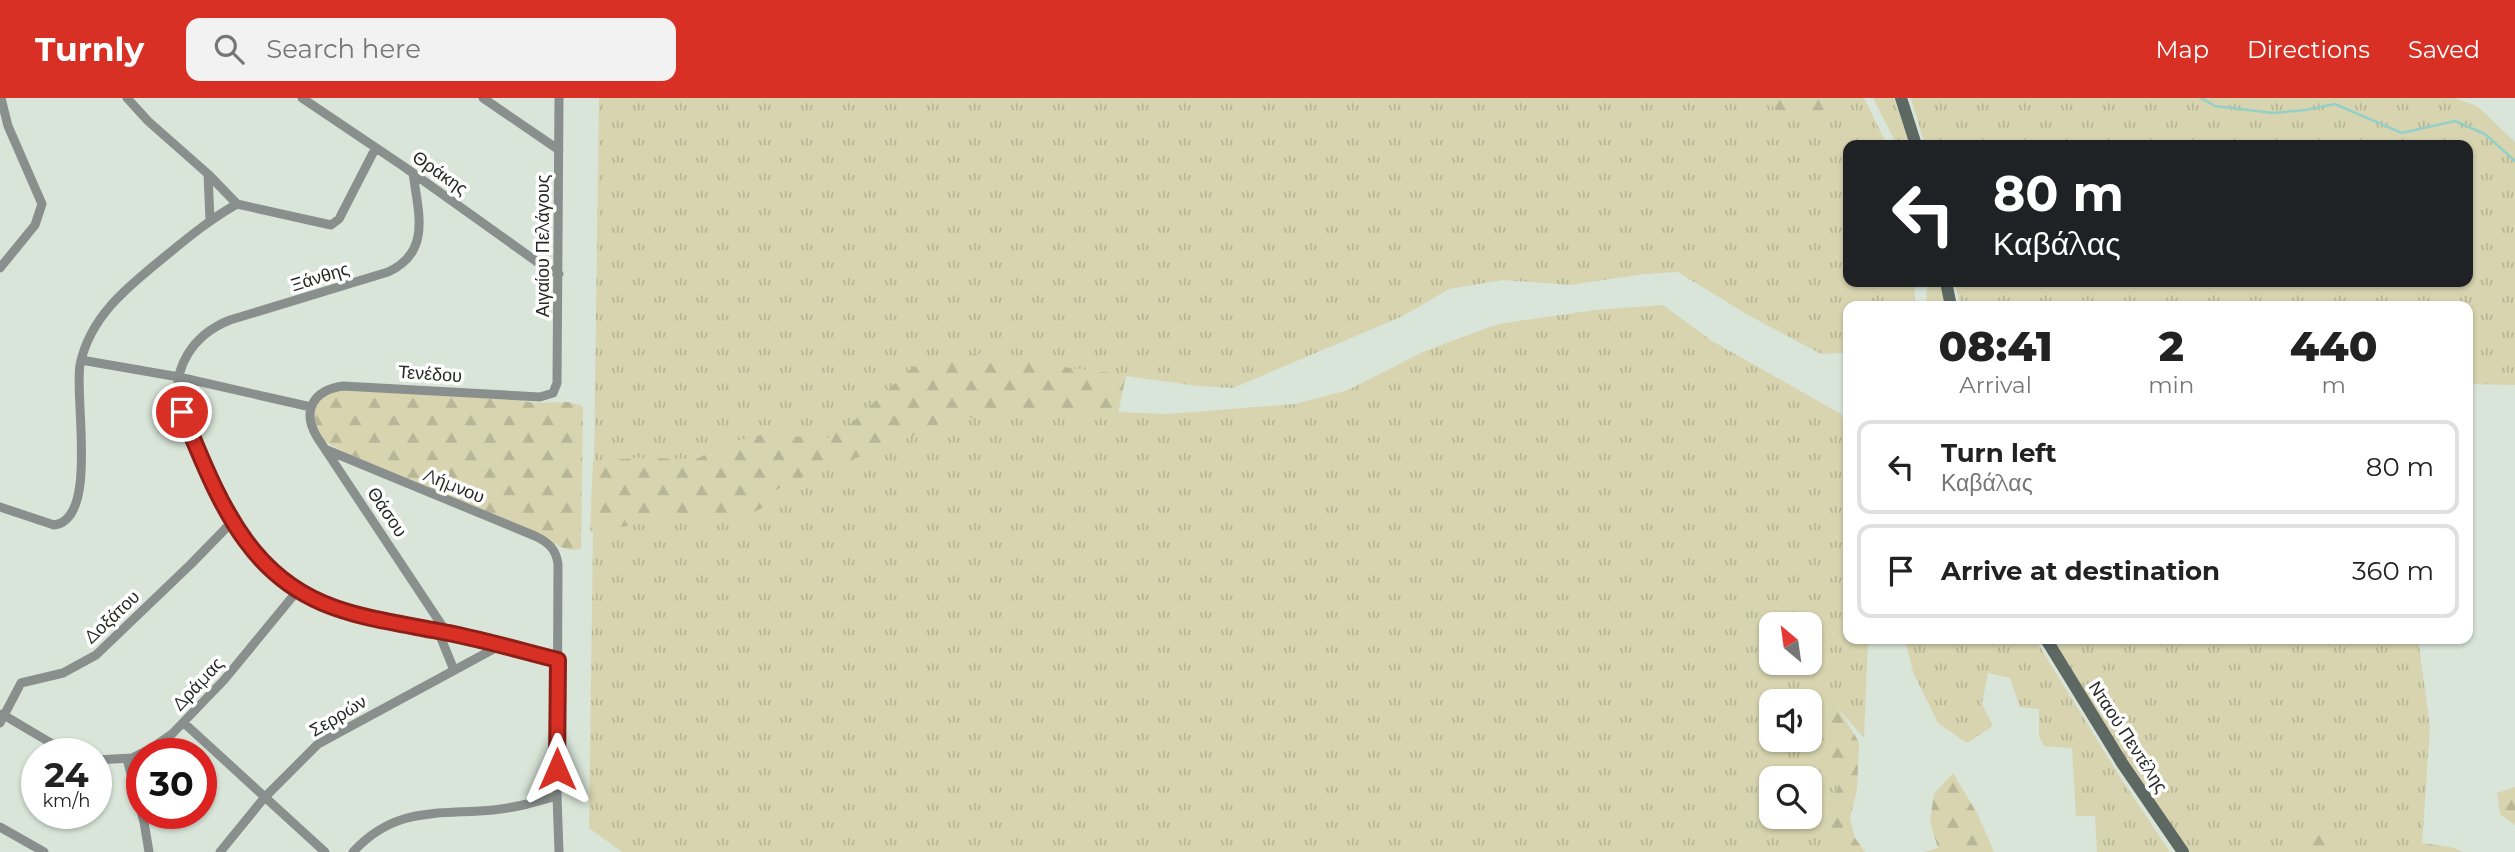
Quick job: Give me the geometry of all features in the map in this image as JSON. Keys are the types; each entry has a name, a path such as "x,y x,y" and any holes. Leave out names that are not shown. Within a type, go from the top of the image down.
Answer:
{"street":[{"path":"0,268 35,225 42,205 8,126 1,98"},
{"path":"127,98 237,204 328,225 339,219 375,149"},
{"name":"Θράκης","path":"302,98 540,264 559,274"},
{"path":"483,98 559,150"},
{"name":"Αιγαίου Πελάγους","path":"553,393 557,383 559,98"},
{"path":"1901,98 1914,140"},
{"name":"Ξάνθης","path":"179,377 183,361 192,347 216,326 388,272 409,259 419,236 413,173"},
{"path":"208,174 210,220"},
{"path":"0,507 54,525 65,521 74,509 82,473 78,384 82,360 93,330 113,301 210,220 237,204"},
{"path":"82,360 179,377 311,407"},
{"path":"179,377 178,392 182,412 233,521 259,558 281,578 298,590 346,613 501,645 558,660 559,852"},
{"name":"Τενέδου","path":"311,407 327,390 348,385 540,397 553,393"},
{"name":"Θάσου","path":"311,407 311,425 442,632 454,670"},
{"name":"Λήμνου","path":"326,449 541,539 554,550 558,564 558,660"},
{"name":"Δοξάτου","path":"1,718 21,683 71,670 112,641 233,521"},
{"name":"Δράμας","path":"165,738 184,723 247,653 298,590"},
{"name":"Νταού Πεντέλης","path":"2049,644 2122,763 2183,852"},
{"name":"Σερρών","path":"220,852 264,799 323,741 501,645"},
{"path":"1,718 40,738"},
{"path":"184,723 325,852"},
{"path":"353,852 381,828 411,816 497,810 557,796"},
{"path":"0,827 44,852"},
{"path":"145,829 149,852"}],"green space":[{"path":"599,98 1767,98 1776,110 1809,115 1864,98 1885,140 1843,140 1843,287 1914,287 1915,301 1843,301 1843,353 1821,354 1748,315 1678,272 1570,285 1503,280 1449,289 1403,316 1233,388 1126,376 1118,412 1167,414 1295,404 1348,390 1425,351 1498,324 1595,310 1663,305 1712,341 1841,414 1843,644 1868,644 1864,738 1837,707 1822,736 1822,689 1759,689 1759,752 1822,752 1822,749 1842,773 1829,829 1835,852 622,852 589,828"},
{"path":"1767,98 1858,98 1809,115 1776,110"},
{"path":"1873,98 1894,98 1908,140 1894,140"},
{"path":"1911,98 2454,98 2477,106 2515,142 2515,385 2473,384 2473,301 1959,301 1956,287 2473,287 2473,140 1924,140"},
{"path":"1927,287 1941,287 1944,301 1926,301"},
{"path":"986,353 1033,363 1126,375 1118,413 1021,410 941,422 894,445 809,474 774,491 768,505 746,516 715,514 682,517 590,532 593,461 638,458 696,459 736,441 761,435 827,438 848,426 913,367 941,358"},
{"path":"343,387 507,398 535,403 568,402 583,406 581,549 561,547 322,440 314,419 316,403 323,395"},
{"path":"1906,644 2038,644 2170,852 2097,852 2095,816 2076,816 2072,748 2044,746 2039,736 2039,709 2020,707 2010,678 1988,673 1982,704 1993,726 1967,743 1938,723 1913,672"},
{"path":"2055,644 2419,644 2430,727 2422,843 2410,852 2359,852 2329,827 2306,833 2306,852 2189,852 2121,752"},
{"path":"1837,707 1859,742 1857,790 1850,818 1855,838 1865,852 1835,852 1829,829 1841,773 1822,749 1822,717"},
{"path":"1953,773 1978,815 1994,852 1924,852 1938,848 1930,822 1934,794"},
{"path":"2515,787 2515,825 2500,814 2497,793"},
{"path":"2330,827 2359,852 2306,852 2306,833"},
{"path":"2422,843 2450,847 2465,852 2410,852"}],"waterway":[{"path":"2201,98 2215,106 2273,113 2335,104 2402,133 2455,121 2485,134 2515,161"}],"route":[{"path":"182,412 237,528 259,558 290,585 312,599 346,613 447,633 558,660 557,769"}]}
